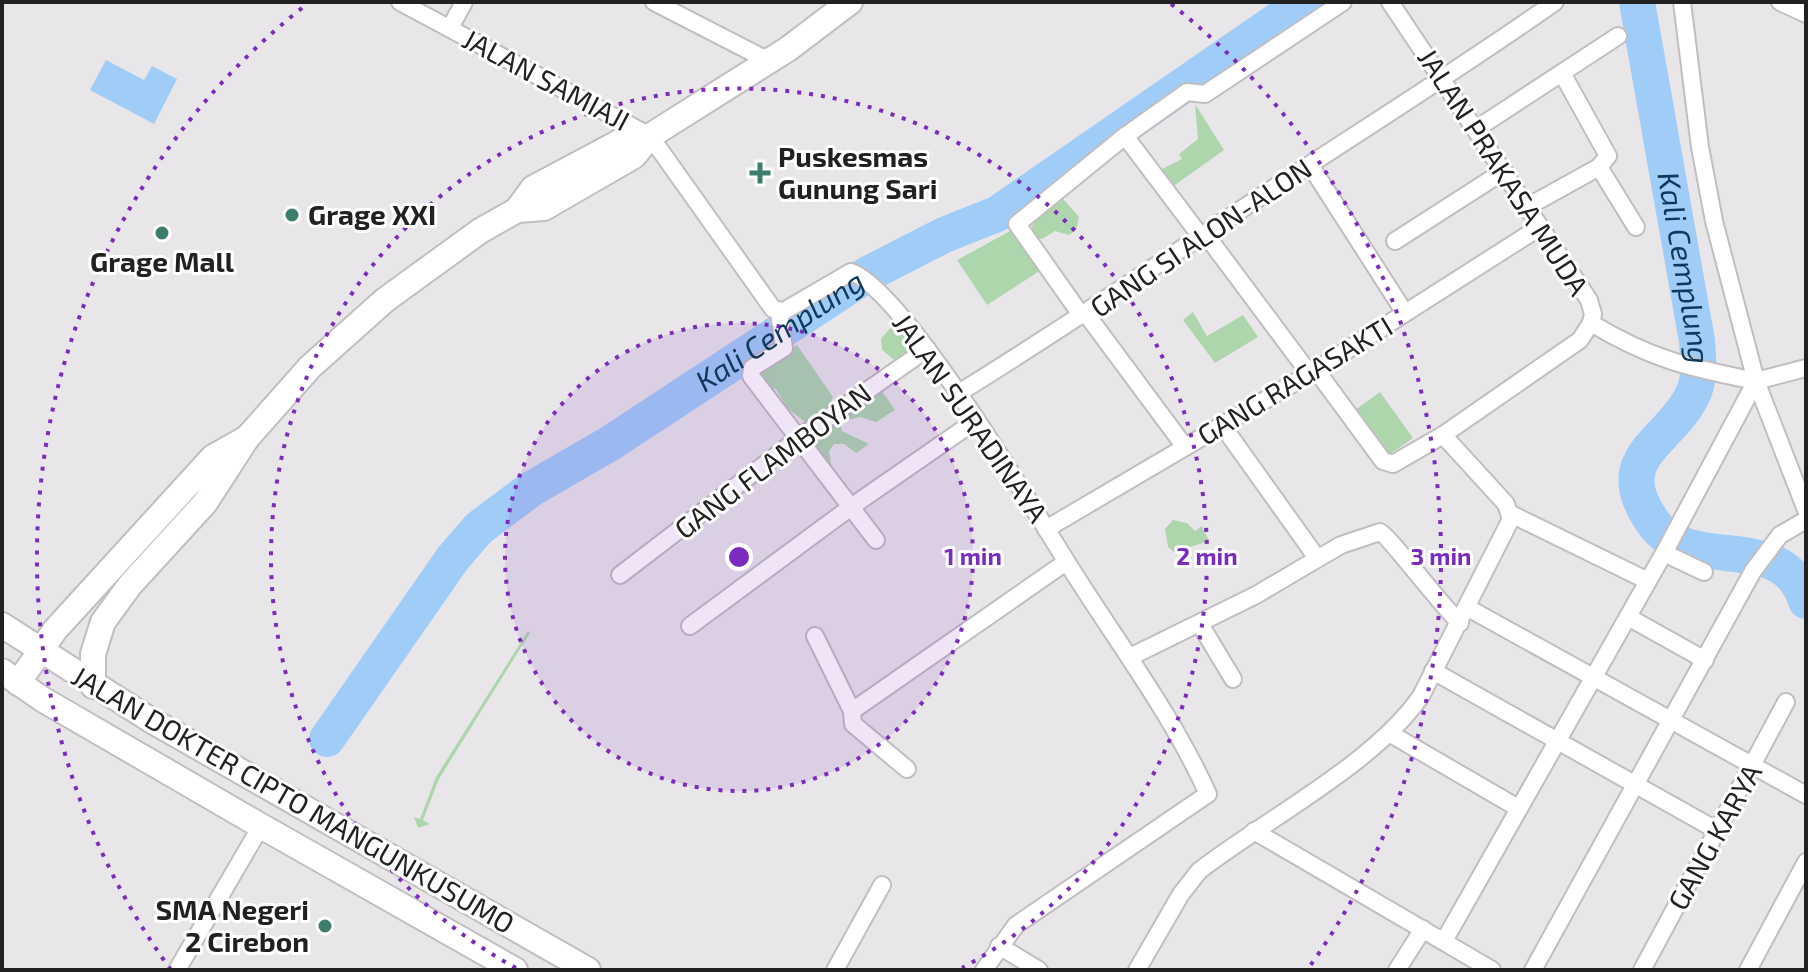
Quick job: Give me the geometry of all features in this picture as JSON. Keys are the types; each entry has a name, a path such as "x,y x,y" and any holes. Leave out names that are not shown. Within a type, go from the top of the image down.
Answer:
{"main road":[{"path":"10,677 39,651 169,506 221,464 310,367 385,300 480,231 517,210 533,188 625,139 650,136 769,61 850,2"},
{"path":"93,686 95,646 103,622 130,585 188,523 221,464"},
{"path":"169,506 188,523"},
{"name":"JALAN DOKTER CIPTO MANGUNKUSUMO","path":"2,625 93,686 588,970"},
{"name":"JALAN DOKTER CIPTO MANGUNKUSUMO","path":"10,677 261,826 515,970"}],"street":[{"name":"JALAN SAMIAJI","path":"400,2 650,136"},
{"path":"450,28 464,2"},
{"path":"654,2 769,61"},
{"path":"1185,447 1087,315 1079,312 1017,224 1125,136 1187,92 1205,94 1343,2"},
{"name":"JALAN PRAKASA MUDA","path":"1390,2 1589,300 1593,314 1591,323 1629,345 1676,365 1756,381"},
{"name":"GANG SI ALON-ALON","path":"957,394 1087,315 1555,2"},
{"path":"1682,2 1711,206 1756,381 1806,510"},
{"path":"1780,2 1806,14"},
{"path":"1476,129 1618,36"},
{"path":"1527,207 1599,167 1608,156 1562,73"},
{"path":"650,136 781,325"},
{"path":"1125,136 1383,461 1393,464 1443,435 1580,340 1591,323"},
{"path":"1310,165 1405,313"},
{"path":"1599,167 1636,227"},
{"path":"1395,241 1504,171"},
{"name":"GANG RAGASAKTI","path":"1046,529 1313,372 1540,227"},
{"name":"JALAN SURADINAYA","path":"799,438 750,372 782,350 781,325 851,272 874,287 927,349 1130,657 1187,751 1207,793 1016,925 999,946"},
{"name":"GANG FLAMBOYAN","path":"620,575 799,438 927,349"},
{"path":"1444,941 1556,739 1665,552 1756,381 1806,368"},
{"path":"690,626 851,507 975,421"},
{"path":"1222,425 1317,558"},
{"path":"1443,435 1511,514 1648,581"},
{"path":"799,438 876,540"},
{"path":"1137,970 1181,894 1199,871 1403,722 1464,616 1511,514"},
{"path":"1533,970 1753,571 1780,535 1806,520"},
{"path":"1130,657 1200,624 1341,545 1384,533 1423,585 1464,616 1592,678 1806,795"},
{"path":"1665,552 1704,572"},
{"path":"852,711 1066,562"},
{"path":"1628,617 1705,660"},
{"path":"1200,624 1233,679"},
{"path":"815,636 852,711 853,724 907,769"},
{"path":"1433,671 1718,831"},
{"name":"GANG KARYA","path":"1642,970 1786,702"},
{"path":"1389,733 1518,808"},
{"path":"177,970 261,826"},
{"path":"1254,831 1492,970"},
{"path":"1748,970 1806,862"},
{"path":"835,970 882,885"},
{"path":"1397,970 1423,929"},
{"path":"984,970 999,946 1039,970"}],"green space":[{"path":"1195,104 1224,150 1168,190 1129,138 1141,128 1144,134 1138,138 1158,171 1182,159 1179,154 1198,139"},
{"path":"1063,199 1079,217 1076,230 1069,235 1055,231 1042,239 1035,238 1031,231 1035,216"},
{"path":"1012,230 1041,270 987,305 957,260"},
{"path":"1193,312 1207,336 1243,315 1258,337 1215,363 1183,320"},
{"path":"891,327 915,342 918,351 899,364 882,350 881,339"},
{"path":"797,345 833,397 828,409 809,425 787,408 776,389 770,388 756,371"},
{"path":"879,387 895,410 876,422 860,417 840,422 842,431 869,444 856,453 844,444 834,444 829,451 832,470 810,445 811,439"},
{"path":"1380,392 1413,438 1386,457 1351,413"},
{"path":"1173,520 1187,523 1195,531 1202,526 1209,541 1174,552 1168,547 1165,529"},
{"path":"528,631 530,633 439,779 423,820 430,824 418,828 414,817 420,819 436,777"}],"water":[{"path":"106,60 144,80 152,66 177,79 154,124 90,90"}],"waterway":[{"name":"Kali Cemplung","path":"327,739 453,558 479,528 531,489 609,444 868,274 944,235 997,214 1304,2"},
{"name":"Kali Cemplung","path":"1637,2 1697,341 1698,362 1697,383 1692,396 1682,413 1646,452 1639,466 1636,481 1640,499 1652,521 1668,537 1688,547 1757,557 1777,565 1794,578 1806,601"}],"place":[{"name":"Puskesmas Gunung Sari","path":"760,173"},
{"name":"Grage XXI","path":"292,215"},
{"name":"Grage Mall","path":"162,233"},
{"name":"SMA Negeri 2 Cirebon","path":"325,926"}]}
